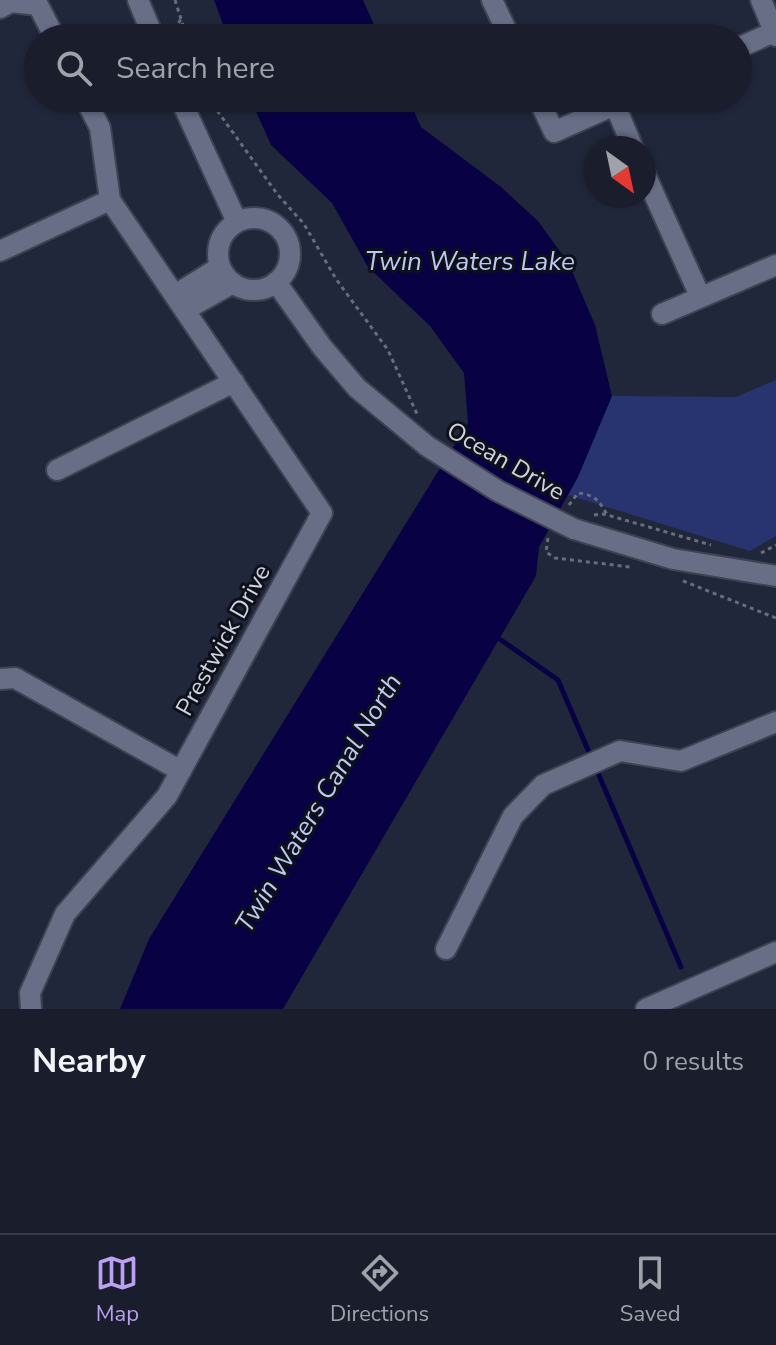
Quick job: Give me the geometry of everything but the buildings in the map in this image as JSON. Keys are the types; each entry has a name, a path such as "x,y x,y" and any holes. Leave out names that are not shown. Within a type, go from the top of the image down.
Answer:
{"street":[{"path":"138,0 148,24"},
{"path":"492,0 503,24"},
{"path":"752,43 775,34 761,0"},
{"path":"0,8 11,2 38,5 48,24"},
{"path":"0,251 110,200 100,128 92,112"},
{"path":"186,112 237,222"},
{"path":"545,112 554,132 599,112"},
{"path":"624,112 630,136"},
{"path":"656,199 700,296"},
{"name":"Prestwick Drive","path":"31,1009 30,993 65,914 167,796 322,513 110,200"},
{"path":"260,219 271,223 287,239 289,262 276,282 254,290 233,283 220,267 220,241 237,222 260,219"},
{"path":"662,314 776,265"},
{"path":"180,302 220,267"},
{"name":"Ocean Drive","path":"276,282 322,347 357,388 427,446 498,491 673,559 776,576"},
{"path":"180,302 233,283"},
{"path":"57,470 234,382"},
{"path":"0,679 15,678 181,771"},
{"path":"446,949 513,816 543,785 620,751 681,761 776,722"},
{"path":"646,1009 776,952"}],"path":[{"path":"175,0 183,24"},
{"path":"178,24 181,19"},
{"path":"218,112 278,195 304,224 336,279 388,350 421,423"},
{"path":"579,522 604,514 715,546"},
{"path":"759,554 776,545"}],"shaded area":[{"path":"776,380 776,536 750,551 568,495 612,396 736,397"}],"water":[{"path":"214,0 363,0 374,24 223,24"},
{"name":"Twin Waters Lake","path":"256,112 414,112 421,127 501,187 538,221 569,264 595,325 612,396 578,477 539,547 536,576 283,1009 120,1009 149,939 468,423 464,373 430,326 368,267 332,203 271,145"}],"waterway":[{"path":"494,635 558,680 591,757"},
{"path":"595,766 681,967"}],"water label":[{"name":"Twin Waters Canal North","path":"318,803"}]}
